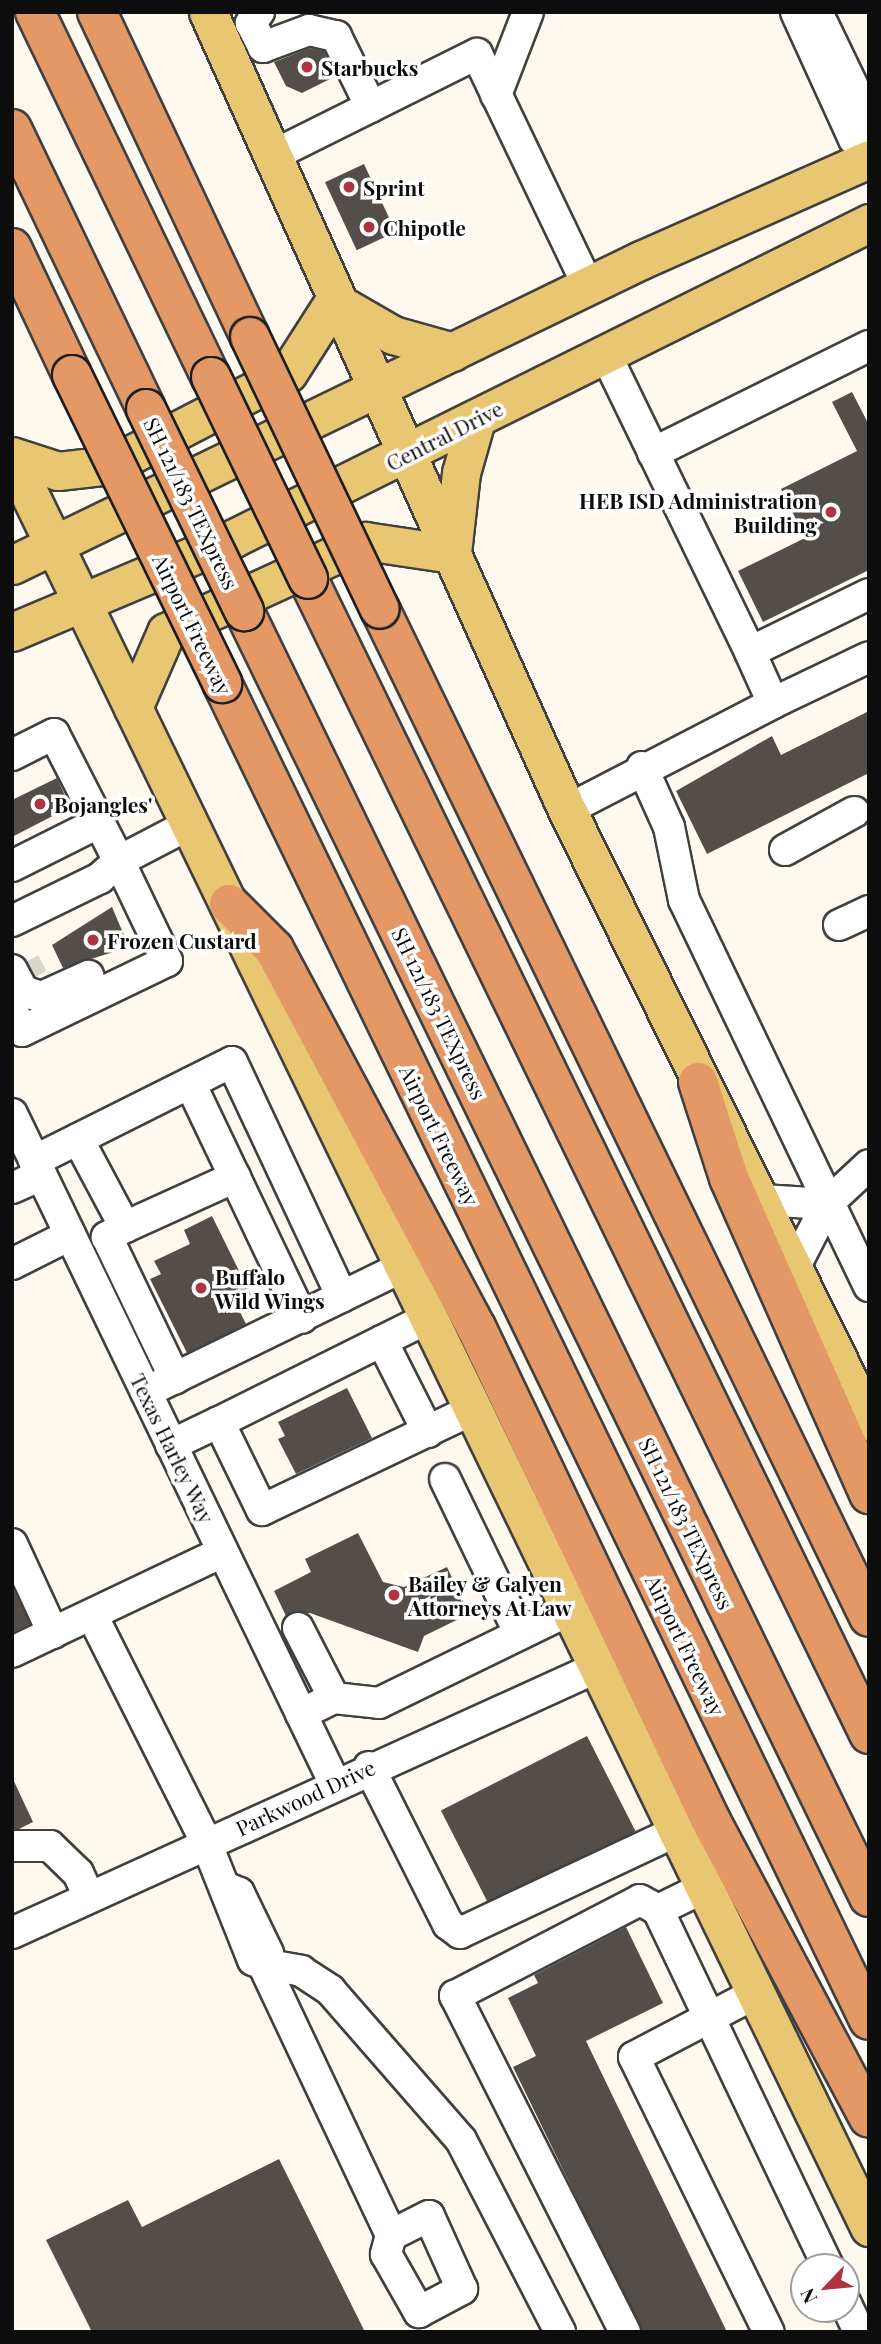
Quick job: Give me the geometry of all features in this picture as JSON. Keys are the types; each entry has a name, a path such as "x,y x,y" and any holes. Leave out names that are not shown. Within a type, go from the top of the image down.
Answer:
{"highway":[{"path":"35,12 869,1734"},
{"path":"97,12 380,609 869,1617"},
{"path":"126,72 127,12"},
{"name":"SH 121/183 TEXpress","path":"12,129 869,1897"},
{"name":"Airport Freeway","path":"12,248 869,2020"},
{"path":"229,904 274,949 476,1327 711,1821 869,2118"},
{"path":"698,1082 729,1178 869,1494"}],"main road":[{"path":"208,12 334,301 567,810 698,1082 762,1200 869,1422"},
{"path":"12,565 588,286 869,159"},
{"name":"Central Drive","path":"12,632 83,605 406,455 605,352 869,223"},
{"path":"334,301 393,335 453,352"},
{"path":"12,457 58,471 111,465 288,373 334,301"},
{"path":"452,554 461,473 476,420"},
{"path":"12,457 404,1266 476,1408 869,2227"},
{"path":"133,708 154,648 166,632 365,541 452,554"}],"street":[{"path":"259,12 251,23 264,47 309,30 336,36 371,107"},
{"path":"496,95 528,12"},
{"path":"796,12 854,139 869,154"},
{"path":"817,12 869,120"},
{"path":"272,156 477,54 588,286"},
{"path":"653,453 869,346"},
{"path":"605,352 773,703"},
{"path":"750,652 869,594"},
{"path":"567,810 642,767 869,657"},
{"path":"12,755 54,734 88,829 119,861 167,961 22,1031 12,1010"},
{"path":"642,767 669,827 684,900 869,1286"},
{"path":"785,850 854,813"},
{"path":"21,959 119,861 190,824"},
{"path":"12,856 58,835 88,829"},
{"path":"12,866 88,829"},
{"path":"839,925 869,911"},
{"path":"21,959 122,960 151,969"},
{"path":"12,1188 78,1139 232,1062 342,1297"},
{"path":"190,1083 302,1318"},
{"name":"Texas Harley Way","path":"12,1114 334,1782"},
{"path":"78,1139 125,1227"},
{"path":"794,1268 828,1204 869,1165"},
{"path":"175,1378 107,1237 234,1177"},
{"path":"762,1200 828,1204"},
{"path":"12,1264 70,1235"},
{"path":"146,1392 404,1266"},
{"path":"171,1445 430,1317"},
{"path":"382,1341 428,1432"},
{"path":"219,1422 262,1510 476,1408"},
{"path":"445,1479 520,1634"},
{"path":"12,1544 52,1633"},
{"path":"12,1652 223,1552"},
{"path":"301,1714 334,1698 379,1703 572,1609"},
{"path":"92,1615 206,1842 227,1888 224,1901 253,1960 301,1971 330,1990 461,2140 560,2332"},
{"path":"298,1628 334,1698"},
{"name":"Parkwood Drive","path":"12,1933 334,1782 600,1666"},
{"path":"369,1767 453,1931 473,1930 680,1830"},
{"path":"12,1846 50,1846 78,1873 89,1897"},
{"path":"657,1910 706,1886"},
{"path":"625,2332 455,1996 640,1900 657,1910 821,2253"},
{"path":"263,1964 391,2235"},
{"path":"758,1992 708,2015 634,2057 769,2332"}],"building":[{"name":"Starbucks","path":"310,48 324,51 336,76 302,93 286,86 274,62"},
{"path":"364,164 396,232 357,250 325,182"},
{"name":"HEB ISD Administration Building","path":"852,392 869,425 869,570 763,622 738,571 805,538 781,489 857,451 832,402"},
{"path":"869,711 869,773 707,854 676,791 772,736 781,755"},
{"name":"Bojangles'","path":"57,778 70,807 12,837 12,800"},
{"name":"Frozen Custard","path":"112,907 129,947 63,968 52,945"},
{"name":"Buffalo Wild Wings","path":"212,1216 252,1297 236,1304 246,1324 187,1353 150,1279 161,1274 154,1261 190,1244 184,1230"},
{"path":"347,1388 372,1438 296,1474 278,1439 285,1436 278,1422"},
{"name":"Bailey & Galyen Attorneys At Law","path":"358,1533 383,1582 404,1587 447,1567 469,1614 424,1636 418,1652 310,1613 286,1616 274,1591 311,1572 305,1559"},
{"path":"12,1586 30,1624 12,1633"},
{"path":"587,1736 636,1831 489,1906 441,1810"},
{"path":"12,1777 33,1822 19,1829 12,1829"},
{"path":"626,1927 663,2003 586,2041 727,2332 642,2332 513,2067 536,2056 508,1998 538,1983 534,1975"},
{"path":"279,2159 365,2332 92,2332 46,2240 128,2200 142,2227"}],"tunnel":[{"path":"25,962 33,978"}],"place":[{"name":"Starbucks","path":"307,67"},
{"name":"Sprint","path":"349,187"},
{"name":"Chipotle","path":"369,227"},
{"name":"HEB ISD Administration Building","path":"831,512"},
{"name":"Bojangles'","path":"40,804"},
{"name":"Frozen Custard","path":"93,940"},
{"name":"Buffalo Wild Wings","path":"201,1288"},
{"name":"Bailey & Galyen Attorneys At Law","path":"394,1595"}]}
